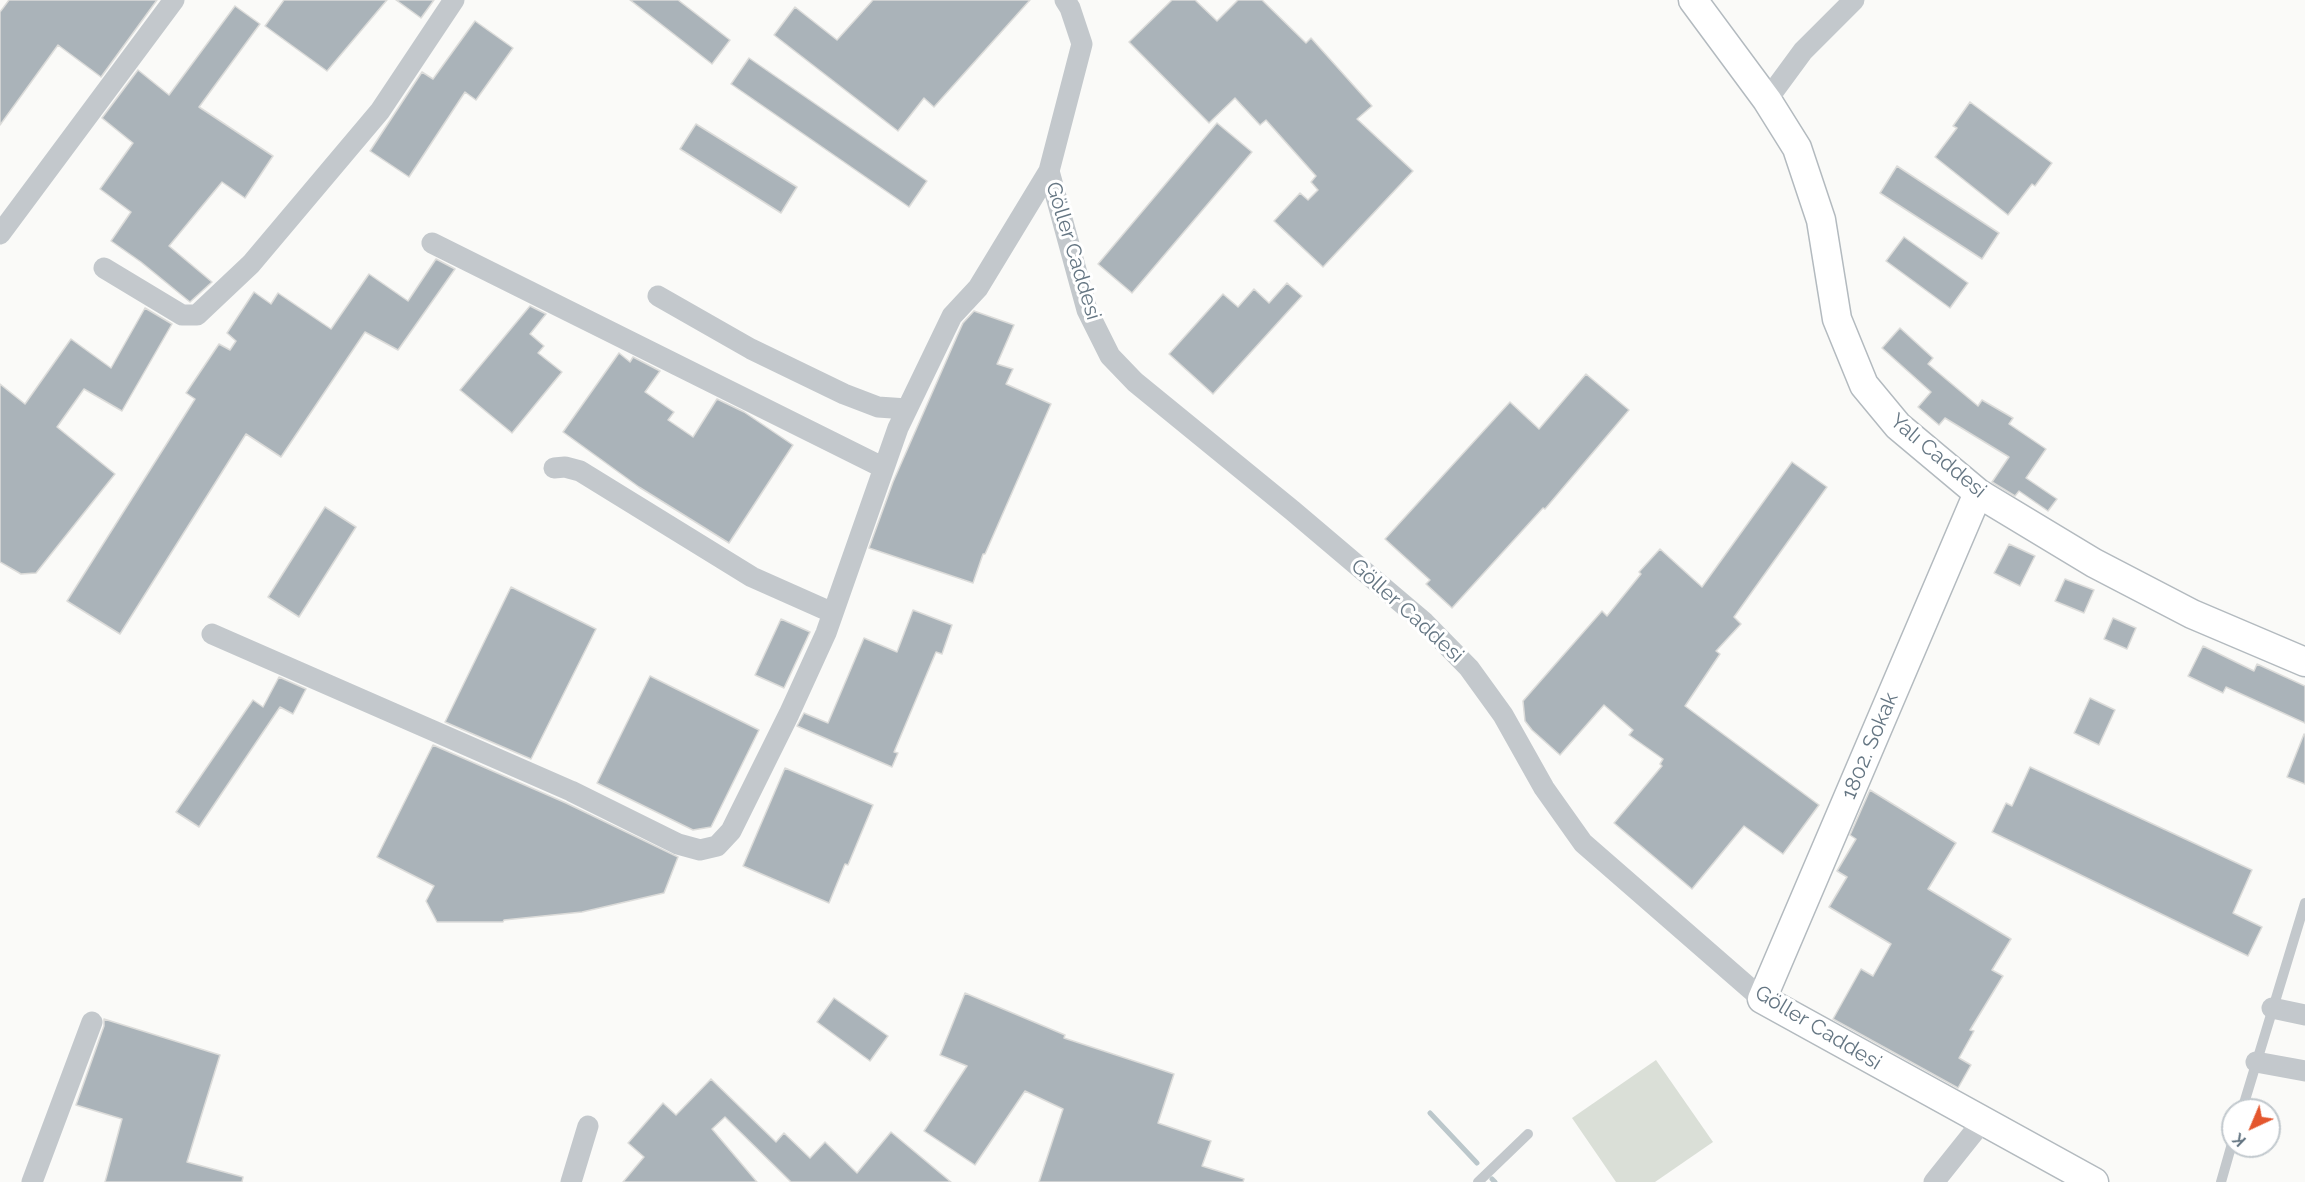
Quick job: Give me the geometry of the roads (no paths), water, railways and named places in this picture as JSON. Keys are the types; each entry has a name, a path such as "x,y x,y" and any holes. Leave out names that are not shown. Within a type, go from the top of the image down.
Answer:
{"street":[{"path":"0,234 174,0"},
{"path":"104,268 182,315 197,315 251,264 380,111 454,0"},
{"name":"Göller Caddesi","path":"1065,0 1082,44 1048,171 1088,310 1110,356 1135,382 1424,622 1469,668 1503,715 1544,788 1583,843 1762,999 2094,1182"},
{"name":"Yalı Caddesi","path":"1693,0 1767,100 1797,148 1821,220 1837,319 1864,385 1898,426 1978,493 2094,563 2182,609 2305,662"},
{"path":"1767,100 1803,51 1854,0"},
{"path":"212,634 570,791 678,844 700,850 717,846 731,831 789,714 833,613 907,409 952,316 978,288 1048,171"},
{"path":"432,243 884,468"},
{"path":"658,296 751,350 843,394 878,407 907,409"},
{"path":"554,468 565,467 580,471 752,577 833,613"},
{"name":"1802. Sokak","path":"1762,999 1978,493"},
{"path":"2272,1008 2305,1015"},
{"path":"32,1182 92,1022"},
{"path":"2256,1062 2305,1071"},
{"path":"1934,1182 1982,1122"},
{"path":"571,1182 588,1126"}],"lane":[{"path":"2246,1098 2305,903"},
{"path":"1478,1182 1528,1134"},
{"path":"2221,1182 2228,1158"}],"waterway":[{"path":"1430,1113 1477,1163"},
{"path":"1492,1179 1495,1182"}]}
